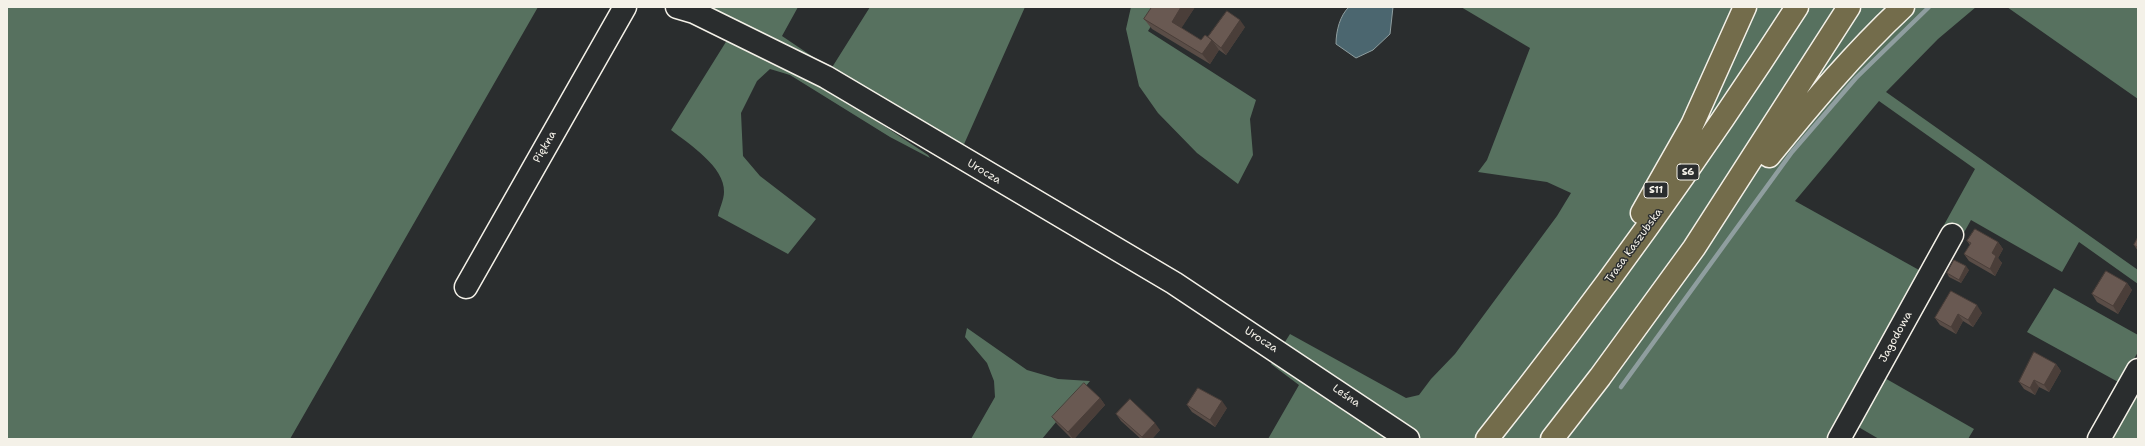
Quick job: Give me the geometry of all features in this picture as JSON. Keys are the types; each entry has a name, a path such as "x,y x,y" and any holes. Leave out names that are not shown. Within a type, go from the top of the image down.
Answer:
{"highway":[{"name":"S11","path":"1570,330 1652,196 1692,125 1745,7"},
{"name":"Trasa Kaszubska","path":"1487,439 1618,268 1695,162 1797,7"},
{"path":"1694,248 1849,7"},
{"path":"1552,439 1600,377 1694,248 1819,94 1857,52 1903,7"}],"street":[{"name":"Piękna","path":"466,287 625,7"},
{"name":"Urocza","path":"677,7 694,12 826,77 1174,283 1282,354"},
{"name":"Jagodowa","path":"1839,439 1952,234"},
{"name":"Leśna","path":"1282,354 1408,439"},
{"path":"2099,439 2138,370"}],"green space":[{"path":"7,7 538,7 290,439 7,439"},
{"path":"706,7 798,7 782,36 831,69 870,7 1025,7 961,151"},
{"path":"1131,7 1163,7 1148,31 1256,100 1250,119 1253,155 1238,184 1197,153 1158,113 1139,86 1126,29"},
{"path":"1461,7 1976,7 1938,39 1886,92 2138,270 2138,284 2079,242 2062,272 1971,220 1883,377 1974,429 1968,439 1879,439 1855,425 1847,439 1268,439 1299,385 1271,364 1290,334 1406,398 1419,395 1431,379 1455,354 1557,216 1571,193 1547,182 1478,172 1487,160 1530,48","holes":["1879,101 1975,169 1919,270 1795,201"]},
{"path":"2007,7 2138,7 2138,99"},
{"path":"729,37 822,85 928,155 930,158 890,137 790,75 770,69 757,81 741,113 743,156 760,176 816,219 788,254 718,216 724,192 723,183 719,174 705,157 671,130"},
{"path":"2054,288 2138,335 2138,352 2120,383 2027,332"},
{"path":"967,328 1027,370 1058,379 1090,381 1042,439 971,439 995,397 994,381 987,363 965,337"},
{"path":"2138,391 2138,439 2106,439"}],"water":[{"path":"1349,7 1393,7 1390,34 1373,50 1356,58 1336,44 1339,24 1343,14"}],"building":[{"path":"1152,7 1181,7 1172,22 1201,40 1205,35 1212,40 1202,54 1144,19"},
{"path":"1227,11 1240,20 1221,48 1208,37"},
{"path":"1975,229 1998,242 1992,253 1996,256 1990,269 1964,254 1971,243 1967,241"},
{"path":"2138,237 2138,248 2134,245"},
{"path":"1954,260 1966,266 1959,280 1947,273"},
{"path":"2106,271 2127,283 2113,306 2092,294"},
{"path":"1951,291 1977,305 1968,320 1958,314 1951,327 1935,318"},
{"path":"2034,352 2056,364 2044,385 2034,380 2030,388 2019,382"},
{"path":"1084,383 1100,398 1068,432 1052,417"},
{"path":"1198,388 1222,401 1210,420 1187,405"},
{"path":"1130,399 1155,423 1142,437 1116,414"}],"waterway":[{"path":"1621,387 1792,152 1856,78 1929,7"}]}
